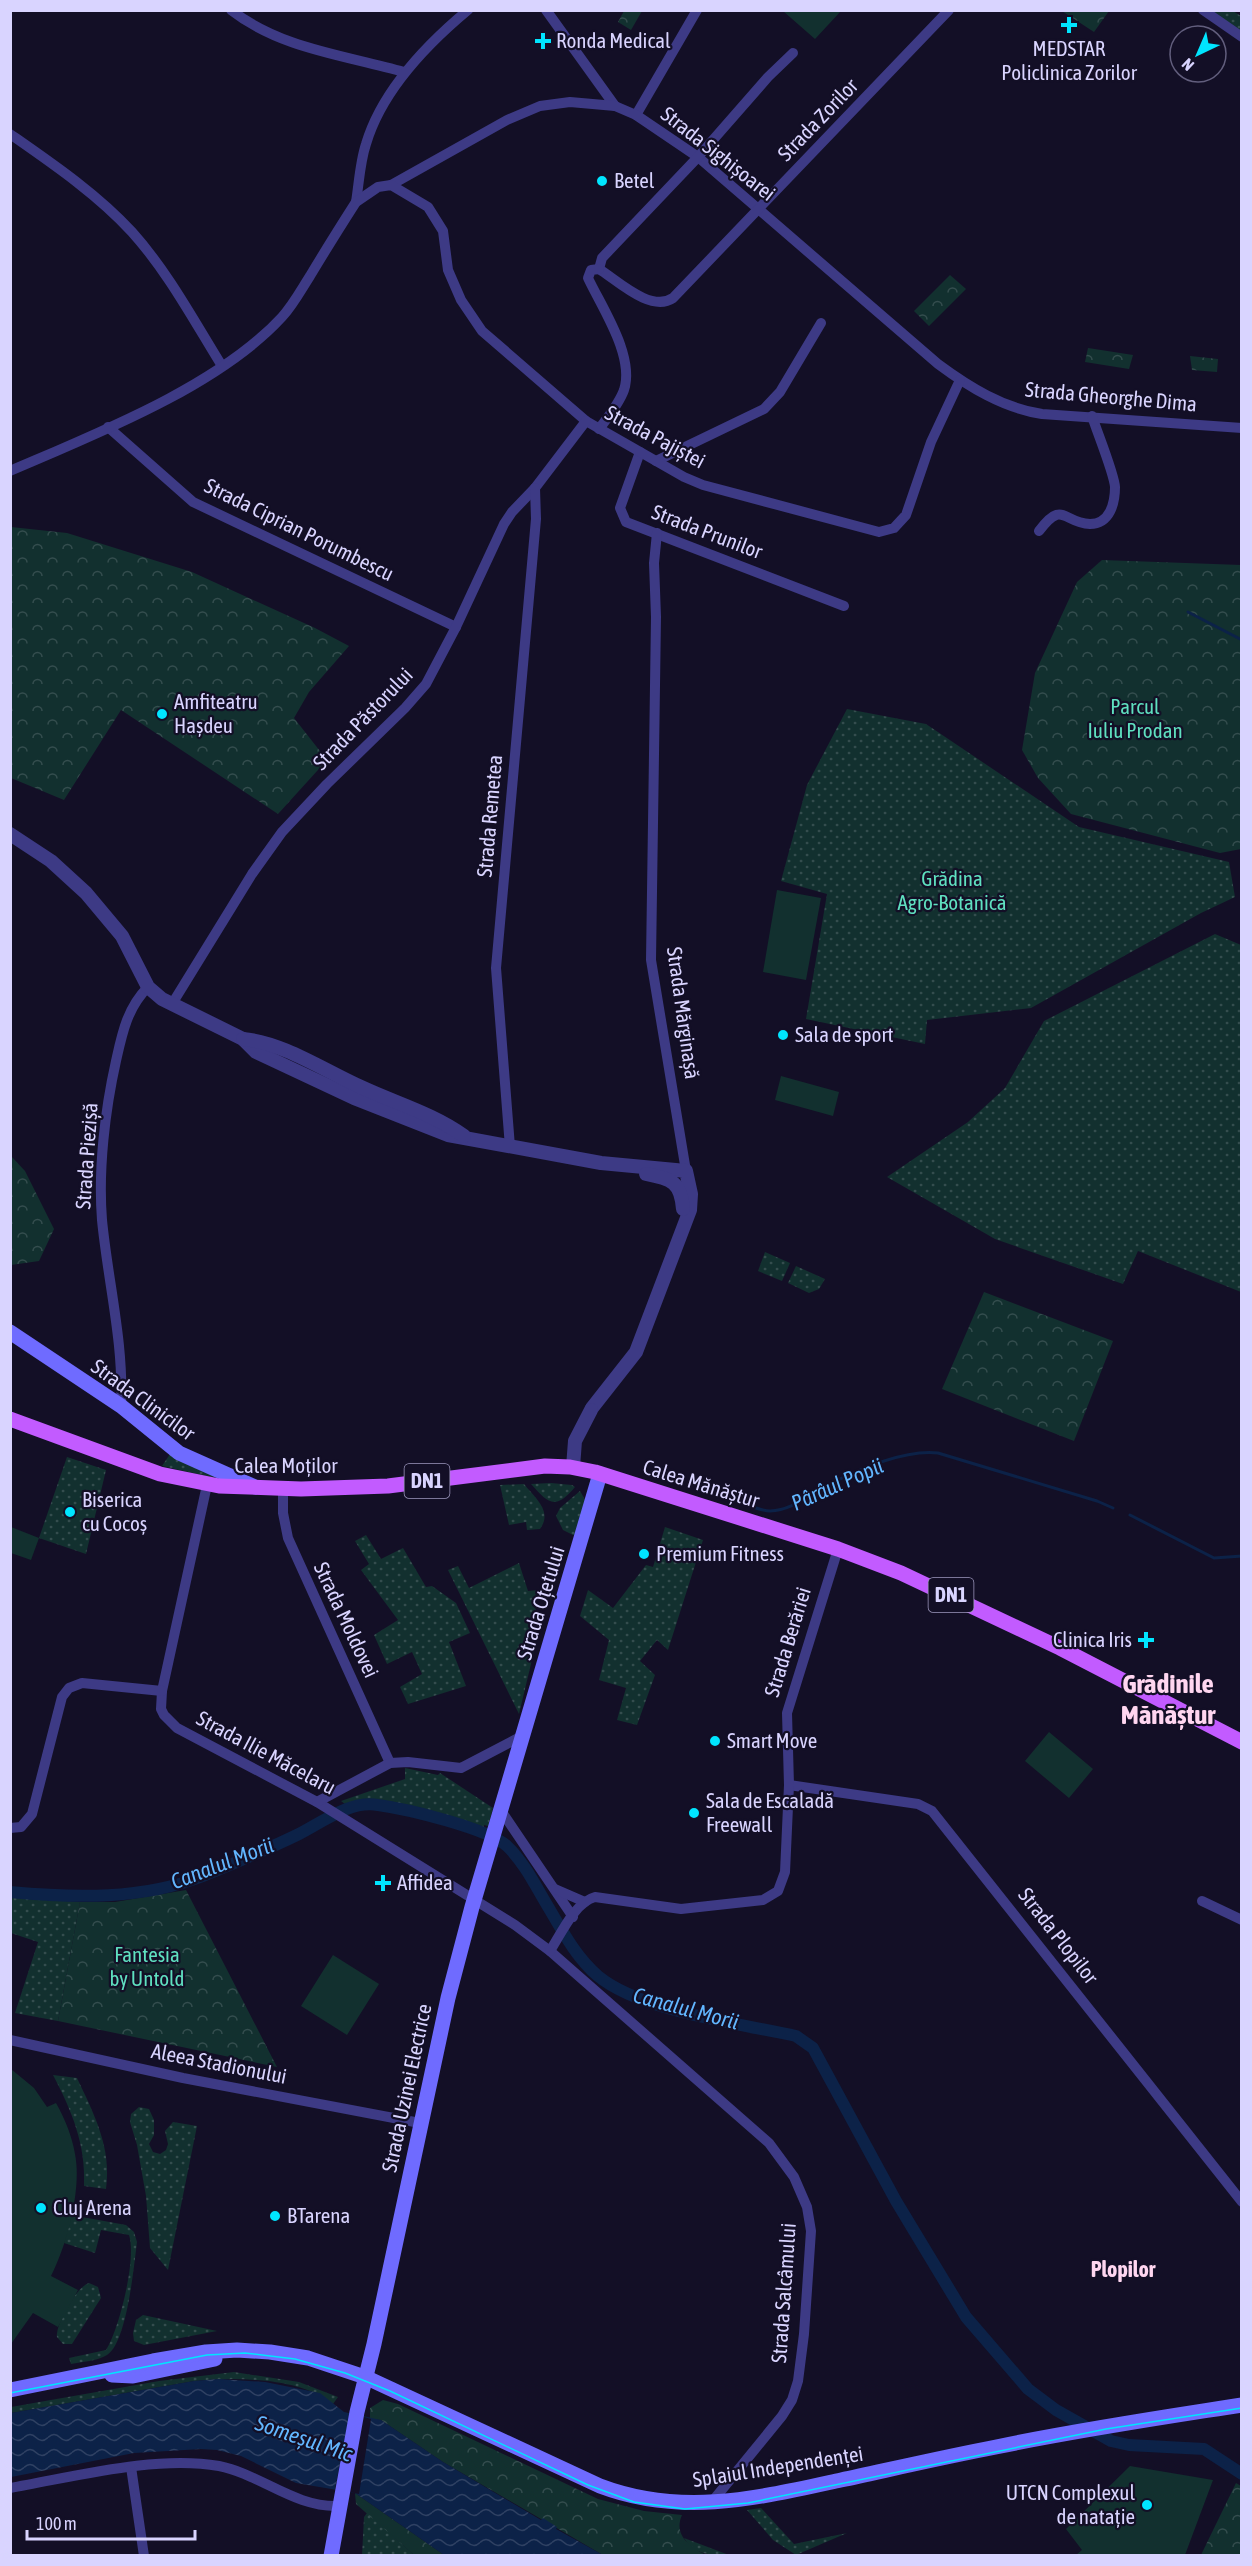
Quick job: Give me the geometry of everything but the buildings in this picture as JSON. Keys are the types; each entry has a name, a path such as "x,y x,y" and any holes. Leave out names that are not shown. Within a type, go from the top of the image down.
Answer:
{"main road":[{"name":"Strada Clinicilor","path":"10,1332 121,1406 185,1457 258,1488"},
{"name":"Calea Moților","path":"10,1419 160,1474 207,1485 283,1489 388,1486 530,1466 571,1467"},
{"name":"Calea Mănăștur","path":"571,1467 600,1474 838,1549 939,1589 1081,1658 1242,1742"},
{"name":"Strada Oțetului","path":"502,1812 600,1474"},
{"name":"Strada Uzinei Electrice","path":"331,2556 357,2412 448,1998 502,1812"},
{"name":"Splaiul Independenței","path":"10,2390 94,2374 134,2376 208,2362 237,2350 308,2358 365,2377 616,2492 656,2501 711,2503 806,2487 1105,2426 1242,2405"}],"street":[{"path":"231,10 246,22 290,42 404,72"},
{"path":"10,471 108,428 198,381 254,343 282,317 356,202 366,143 376,118 404,72 468,10"},
{"path":"546,10 615,106"},
{"path":"636,115 697,10"},
{"name":"Strada Zorilor","path":"599,269 646,300 663,303 673,298 949,10"},
{"path":"1203,10 1242,37"},
{"path":"599,429 624,390 626,364 623,351 588,278 591,270 599,269 602,258 698,157 768,77 793,53"},
{"name":"Strada Sighișoarei","path":"391,185 507,120 540,106 570,102 615,106 636,115 698,157 840,281"},
{"path":"10,134 104,204 134,234 165,276 222,366"},
{"path":"356,202 378,188 391,185"},
{"name":"Strada Pajiștei","path":"391,185 420,202 437,219 443,231 448,270 461,300 482,331 586,421 684,477 720,491 879,532 886,531 901,523 906,515 931,442 960,380"},
{"name":"Strada Gheorghe Dima","path":"840,281 960,380 1000,402 1029,412 1242,428"},
{"path":"656,461 764,409 780,392 821,323"},
{"path":"1039,531 1050,517 1060,514 1090,524 1105,520 1111,513 1115,486 1092,416"},
{"name":"Strada Păstorului","path":"172,1004 252,874 282,832 418,694 432,673 456,627 504,524 535,488 586,421"},
{"name":"Strada Ciprian Porumbescu","path":"108,428 193,502 456,627"},
{"name":"Strada Prunilor","path":"640,452 622,501 621,513 626,522 844,606"},
{"name":"Strada Remetea","path":"510,1147 495,968 536,519 535,488"},
{"name":"Strada Mărginașă","path":"571,1467 574,1441 592,1409 636,1352 684,1228 691,1203 651,960 656,617 654,563 657,533"},
{"path":"10,834 51,861 86,893 122,936 148,987 172,1004 243,1039 261,1040 360,1087 450,1125 466,1137 600,1163 686,1171"},
{"name":"Strada Piezișă","path":"121,1406 119,1352 102,1219 100,1181 111,1081 117,1054 126,1018 140,995 148,987"},
{"path":"600,1163 615,1169 662,1177 673,1182 682,1196 684,1228"},
{"name":"Strada Ilie Măcelaru","path":"207,1485 162,1691 161,1709 165,1717 177,1728 351,1822 475,1899 550,1951"},
{"name":"Strada Moldovei","path":"283,1489 283,1513 288,1538 390,1763"},
{"name":"Strada Berăriei","path":"585,1902 591,1898 600,1897 681,1909 763,1900 773,1895 781,1886 785,1872 789,1785 787,1713 838,1549"},
{"path":"10,1828 21,1827 32,1814 62,1697 69,1688 82,1683 162,1691"},
{"path":"321,1805 390,1763 408,1762 461,1768 523,1740"},
{"name":"Strada Plopilor","path":"789,1785 918,1804 932,1811 1242,2202"},
{"path":"502,1812 554,1889 570,1921"},
{"path":"550,1951 585,1902 554,1889"},
{"path":"1202,1901 1242,1920"},
{"name":"Strada Salcâmului","path":"550,1951 757,2131 794,2177 810,2217 811,2243 804,2334 795,2390 782,2416 711,2503"},
{"name":"Aleea Stadionului","path":"10,2040 183,2078 420,2123"},
{"path":"10,2488 131,2467 188,2463 218,2466 247,2475 302,2500 319,2505 340,2500"},
{"path":"131,2467 144,2556"}],"green space":[{"path":"1109,10 1094,32 1062,11"},
{"path":"624,11 642,11 631,30 618,22"},
{"path":"783,11 841,11 815,39"},
{"path":"1211,11 1233,11 1241,16 1241,32"},
{"path":"950,275 966,289 929,326 914,311"},
{"path":"1088,348 1133,355 1129,369 1085,362"},
{"path":"1190,356 1218,359 1217,372 1192,370"},
{"path":"11,527 67,533 192,572 349,646 309,692 294,718 327,760 278,814 121,710 64,800 11,778"},
{"name":"Parcul Iuliu Prodan","path":"1102,560 1241,565 1241,849 1220,853 1071,814 1038,778 1022,750 1035,673 1077,582"},
{"name":"Grădina Agro-Botanică","path":"847,709 926,724 1079,827 1229,862 1235,897 1201,913 1031,1008 927,1020 925,1044 806,1019 827,894 781,881 807,785"},
{"path":"777,890 821,898 806,980 763,972"},
{"path":"1215,934 1241,945 1241,1292 1138,1251 1123,1284 995,1239 887,1177 968,1122 1005,1088 1044,1021"},
{"path":"781,1076 839,1092 833,1116 775,1100"},
{"path":"11,1156 25,1171 54,1229 39,1261 11,1265"},
{"path":"765,1252 790,1263 782,1281 758,1271"},
{"path":"796,1266 825,1279 819,1289 809,1293 788,1283"},
{"path":"984,1292 1113,1341 1074,1441 942,1389"},
{"path":"170,1454 220,1479 162,1466"},
{"path":"67,1457 106,1470 86,1554 39,1538"},
{"path":"551,1483 575,1487 562,1499 552,1502 542,1496 531,1484"},
{"path":"524,1484 544,1511 545,1516 540,1529 527,1530 526,1522 509,1525 500,1485"},
{"path":"580,1491 587,1503 577,1537 563,1530 556,1516 560,1508"},
{"path":"11,1527 39,1538 31,1560 11,1553"},
{"path":"665,1527 703,1540 668,1650 657,1640 640,1661 655,1675 637,1725 617,1720 626,1688 599,1680 609,1640 580,1616 588,1590 613,1608 646,1565 653,1567"},
{"path":"366,1535 381,1559 403,1548 426,1587 432,1586 456,1603 470,1633 449,1642 466,1686 408,1704 400,1687 422,1674 412,1652 387,1664 374,1635 398,1620 361,1570 369,1564 355,1541"},
{"path":"519,1563 528,1591 538,1590 540,1596 532,1600 541,1622 519,1714 448,1570 458,1566 469,1588"},
{"path":"1049,1732 1093,1769 1069,1798 1025,1761"},
{"path":"405,1768 438,1775 440,1773 493,1808 488,1826 484,1825 483,1830 435,1814 396,1805 362,1803 349,1807 341,1801 405,1779"},
{"name":"Fantesia by Untold","path":"186,1890 277,2067 58,2021 80,1902 115,1902"},
{"path":"11,1897 80,1902 58,2021 15,2013 38,1942 11,1933"},
{"path":"333,1955 379,1984 347,2035 301,2006"},
{"name":"Cluj Arena","path":"11,2069 34,2088 47,2107 56,2103 72,2141 77,2168 75,2200 62,2249 51,2276 78,2290 58,2327 33,2313 11,2344"},
{"path":"53,2075 77,2078 104,2145 106,2189 84,2186 80,2142 66,2102"},
{"path":"139,2107 149,2109 154,2120 154,2135 149,2144 153,2152 160,2154 166,2150 168,2144 165,2131 173,2122 197,2126 168,2270 150,2248 146,2196 137,2145 130,2122 131,2114"},
{"path":"71,2215 126,2225 134,2232 137,2242 128,2303 120,2336 114,2348 103,2357 71,2364 69,2358 106,2350 121,2311 129,2276 131,2246 129,2235 101,2230 95,2253 64,2243"},
{"path":"89,2283 98,2287 101,2298 72,2344 63,2344 57,2337 59,2324 73,2298"},
{"path":"143,2315 217,2331 144,2345 134,2341 133,2333 136,2320"},
{"path":"234,2372 299,2382 338,2397 333,2404 303,2388 266,2381 228,2379 194,2381 11,2413 11,2407 159,2381"},
{"path":"383,2400 398,2404 598,2499 644,2511 682,2515 681,2534 689,2544 706,2555 603,2555 443,2462 381,2420 370,2419 370,2408"},
{"name":"UTCN Complexul de natație","path":"1130,2466 1213,2480 1185,2555 1076,2555 1082,2550 1066,2529"},
{"path":"1236,2483 1241,2486 1241,2555 1201,2555"},
{"path":"355,2493 444,2555 414,2555 356,2504"},
{"path":"761,2508 794,2544 847,2533 796,2555 773,2540 747,2510"},
{"path":"367,2513 414,2555 362,2556 364,2517"},
{"path":"684,2538 729,2555 698,2551"}],"water":[{"name":"Someșul Mic","path":"218,2379 265,2382 320,2393 344,2412 381,2420 443,2462 541,2520 543,2518 557,2527 556,2529 603,2555 444,2555 355,2493 296,2483 241,2456 217,2450 134,2453 11,2477 11,2413 194,2381"}],"pier":[{"path":"350,2413 371,2419 359,2494 335,2489"}],"waterway":[{"path":"1188,612 1242,640"},
{"name":"Pârâul Popii","path":"701,1486 755,1508 778,1510 865,1468 910,1454 938,1453 1097,1501 1113,1508"},
{"name":"Pârâul Popii","path":"659,1467 684,1478"},
{"name":"Pârâul Popii","path":"1130,1515 1214,1558 1242,1556"},
{"name":"Canalul Morii","path":"10,1892 108,1895 180,1884 299,1834 347,1809 368,1804 446,1820 497,1839 507,1846 519,1860 577,1954 598,1976 616,1988 692,2015 796,2036 813,2048 896,2201 966,2317 1028,2389 1056,2410 1111,2441 1129,2445 1204,2449 1242,2474"}],"tram line":[{"path":"10,2393 207,2355 245,2353 295,2359 345,2373 390,2391 588,2485 634,2502 685,2509 748,2503 1106,2429 1242,2408"}],"place":[{"name":"MEDSTAR Policlinica Zorilor","path":"1069,25"},
{"name":"Ronda Medical","path":"543,41"},
{"name":"Betel","path":"602,181"},
{"name":"Amfiteatru Hașdeu","path":"162,714"},
{"name":"Sala de sport","path":"783,1035"},
{"name":"Biserica cu Cocoș","path":"70,1512"},
{"name":"Premium Fitness","path":"644,1554"},
{"name":"Clinica Iris","path":"1146,1640"},
{"name":"Smart Move","path":"715,1741"},
{"name":"Sala de Escaladă Freewall","path":"694,1813"},
{"name":"Affidea","path":"383,1883"},
{"name":"Cluj Arena","path":"41,2208"},
{"name":"BTarena","path":"275,2216"},
{"name":"UTCN Complexul de natație","path":"1147,2505"}],"district":[{"name":"Grădinile Mănăștur","path":"1168,1700"},
{"name":"Plopilor","path":"1123,2269"}]}
